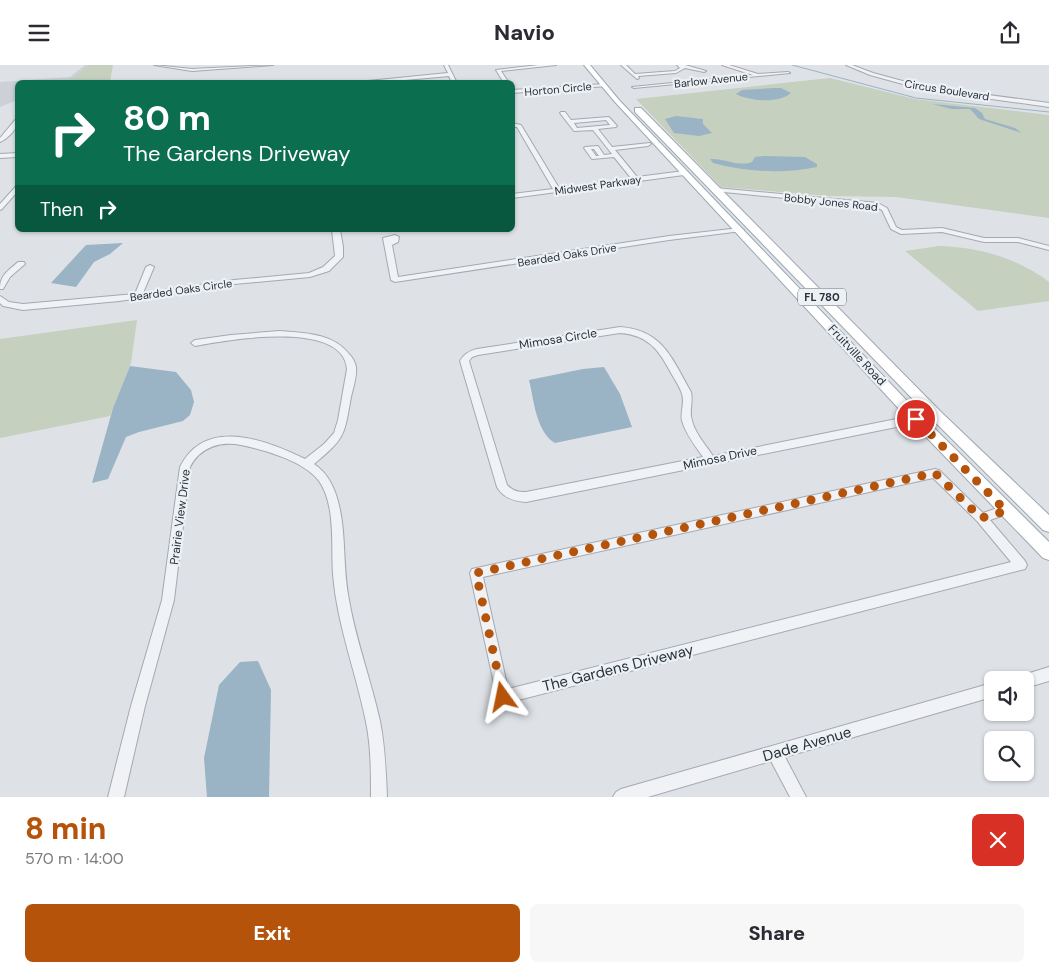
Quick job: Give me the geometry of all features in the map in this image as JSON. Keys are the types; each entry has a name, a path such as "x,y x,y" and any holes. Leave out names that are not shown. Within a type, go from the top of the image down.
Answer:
{"main road":[{"name":"Fruitville Road","path":"587,65 617,101 916,419 1049,553"},
{"name":"Fruitville Road","path":"597,66 924,403 1049,525"},
{"path":"684,173 713,187"}],"street":[{"path":"156,65 192,70 271,65"},
{"path":"446,65 454,80"},
{"name":"Horton Circle","path":"505,80 498,70 554,65"},
{"path":"623,65 641,83 647,85"},
{"path":"634,75 676,72 683,68 679,65"},
{"path":"679,65 704,71"},
{"path":"724,65 758,75"},
{"path":"738,68 744,65"},
{"name":"Circus Boulevard","path":"848,65 879,77 927,88 1049,105"},
{"path":"723,73 732,67"},
{"name":"Barlow Avenue","path":"634,87 788,73"},
{"path":"384,80 451,74"},
{"name":"Horton Circle","path":"515,93 605,85"},
{"path":"563,113 576,130 614,126 600,109"},
{"path":"570,122 607,118"},
{"path":"0,140 5,137 15,124"},
{"path":"515,125 557,190"},
{"path":"594,128 636,179"},
{"path":"611,149 648,144"},
{"path":"0,156 15,155"},
{"path":"604,165 601,157 616,155"},
{"name":"Midwest Parkway","path":"515,196 684,173"},
{"name":"Bobby Jones Road","path":"713,187 878,205 885,209 893,228 900,232 942,231 984,240 1018,240 1049,248"},
{"path":"0,208 15,190"},
{"name":"Bearded Oaks Drive","path":"388,244 394,280 740,230"},
{"name":"Bearded Oaks Circle","path":"0,298 10,305 33,307 138,297 317,273 332,265 339,257 340,248 336,234"},
{"path":"0,287 7,276 21,264"},
{"path":"138,297 150,267"},
{"name":"Mimosa Circle","path":"506,491 502,487 464,364 466,357 478,352 620,330 634,330 645,334 655,342 686,392 688,398 686,415 688,422 710,460"},
{"path":"195,343 241,336 300,335 328,341 345,353 350,361 351,373 340,429 334,441 307,463"},
{"path":"905,407 924,403"},
{"name":"Mimosa Drive","path":"506,491 512,495 526,497 936,415"},
{"name":"Prairie View Drive","path":"116,797 138,706 154,655 168,600 185,467 191,455 212,442 228,439 287,455 307,463 322,477 333,497 343,611 349,639 368,700 377,742 379,797"},
{"name":"The Gardens Driveway","path":"935,473 981,518 1021,565 503,697 476,573 935,473"},
{"path":"981,518 1006,511"},
{"path":"1034,678 1049,674"},
{"name":"Dade Avenue","path":"621,797 984,692"},
{"path":"776,753 798,797"}],"shaded area":[{"path":"85,65 88,65 74,77 67,80 28,80 70,77"},
{"path":"15,81 15,101 0,107 0,82"}],"green space":[{"path":"88,65 113,65 110,80 67,80 74,77"},
{"path":"830,78 915,99 1049,115 1049,218 896,197 828,196 721,187 636,99"},
{"path":"939,246 997,255 1024,266 1049,282 1049,301 978,311 905,251"},
{"path":"137,320 131,363 110,416 0,438 0,339"}],"water":[{"path":"781,88 791,93 772,100 756,100 736,94 742,90"},
{"path":"932,104 975,108 982,113 985,119 1015,128 1022,133 979,119 970,109 952,109"},
{"path":"676,116 703,119 703,124 712,133 699,136 674,133 665,119"},
{"path":"755,157 805,157 817,164 817,167 792,171 752,170 713,163 710,159 747,163 752,162"},
{"path":"123,243 110,254 94,262 76,287 51,283 86,245"},
{"path":"130,366 176,372 191,390 194,402 190,415 183,421 126,437 108,479 92,483 113,408"},
{"path":"604,367 620,394 632,427 555,443 549,438 540,424 529,380 583,369"},
{"path":"258,661 271,690 269,797 207,797 204,758 219,685 240,662"}],"waterway":[{"path":"792,65 916,98 1049,112"}],"route":[{"path":"503,697 476,573 935,473 981,518 1006,511 916,419"}]}
